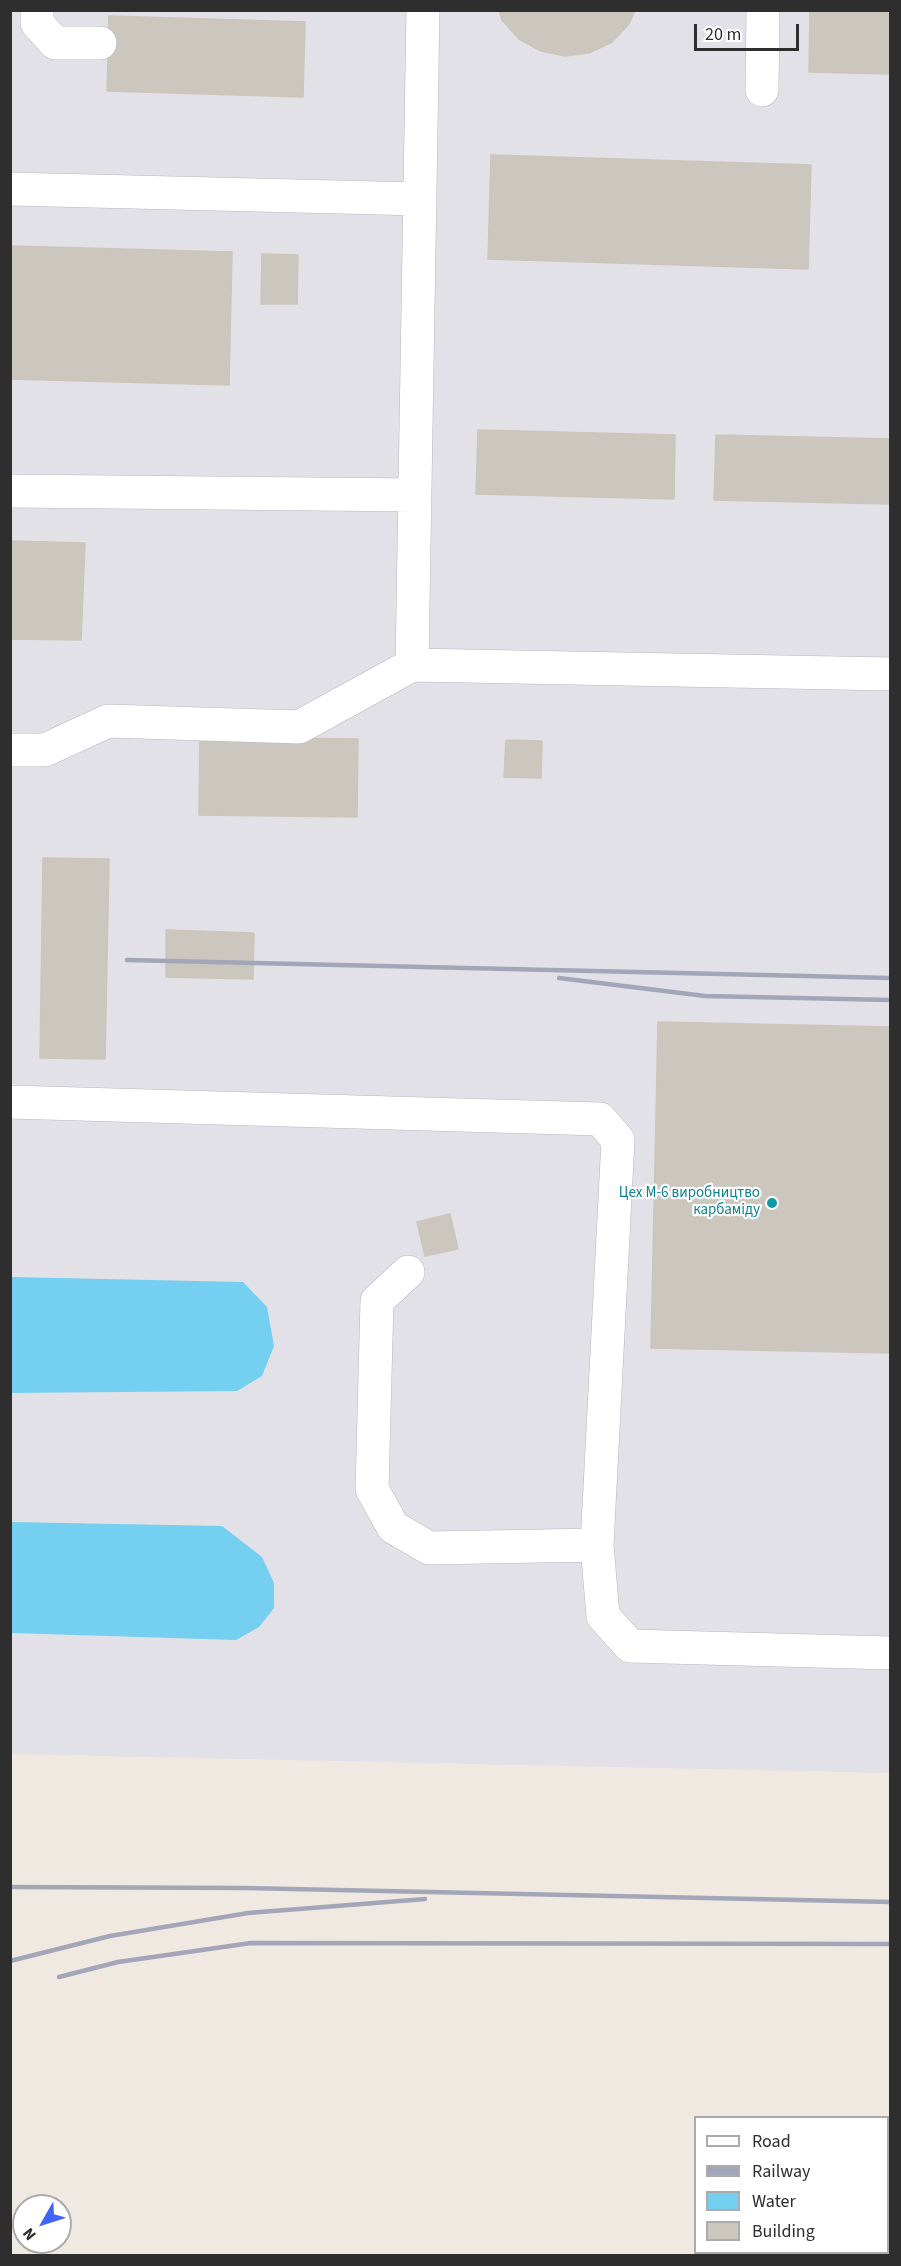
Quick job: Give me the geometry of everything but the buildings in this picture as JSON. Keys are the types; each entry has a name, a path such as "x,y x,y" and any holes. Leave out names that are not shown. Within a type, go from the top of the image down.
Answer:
{"lane":[{"path":"37,10 37,23 56,43 100,43"},
{"path":"412,665 423,10"},
{"path":"762,90 763,10"},
{"path":"10,189 420,199"},
{"path":"10,491 415,495"},
{"path":"10,750 45,750 108,721 299,727 412,665 891,674"},
{"path":"10,1102 600,1119 618,1140 597,1545 603,1616 630,1646 891,1653"},
{"path":"408,1272 377,1301 372,1489 393,1527 429,1548 597,1545"}],"shaded area":[{"path":"11,11 890,11 890,1773 11,1754"}],"water":[{"path":"11,1277 243,1282 267,1307 274,1346 262,1376 237,1391 11,1393"},
{"path":"11,1522 222,1526 262,1557 274,1583 274,1608 259,1627 236,1640 11,1633"}],"railway":[{"path":"127,960 890,978"},
{"path":"559,978 705,996 890,1000"},
{"path":"10,1887 245,1888 890,1902"},
{"path":"10,1961 110,1936 248,1913 425,1899"},
{"path":"59,1977 118,1962 251,1943 890,1944"}],"place":[{"name":"Цех М-6 виробництво карбаміду","path":"772,1203"}]}
